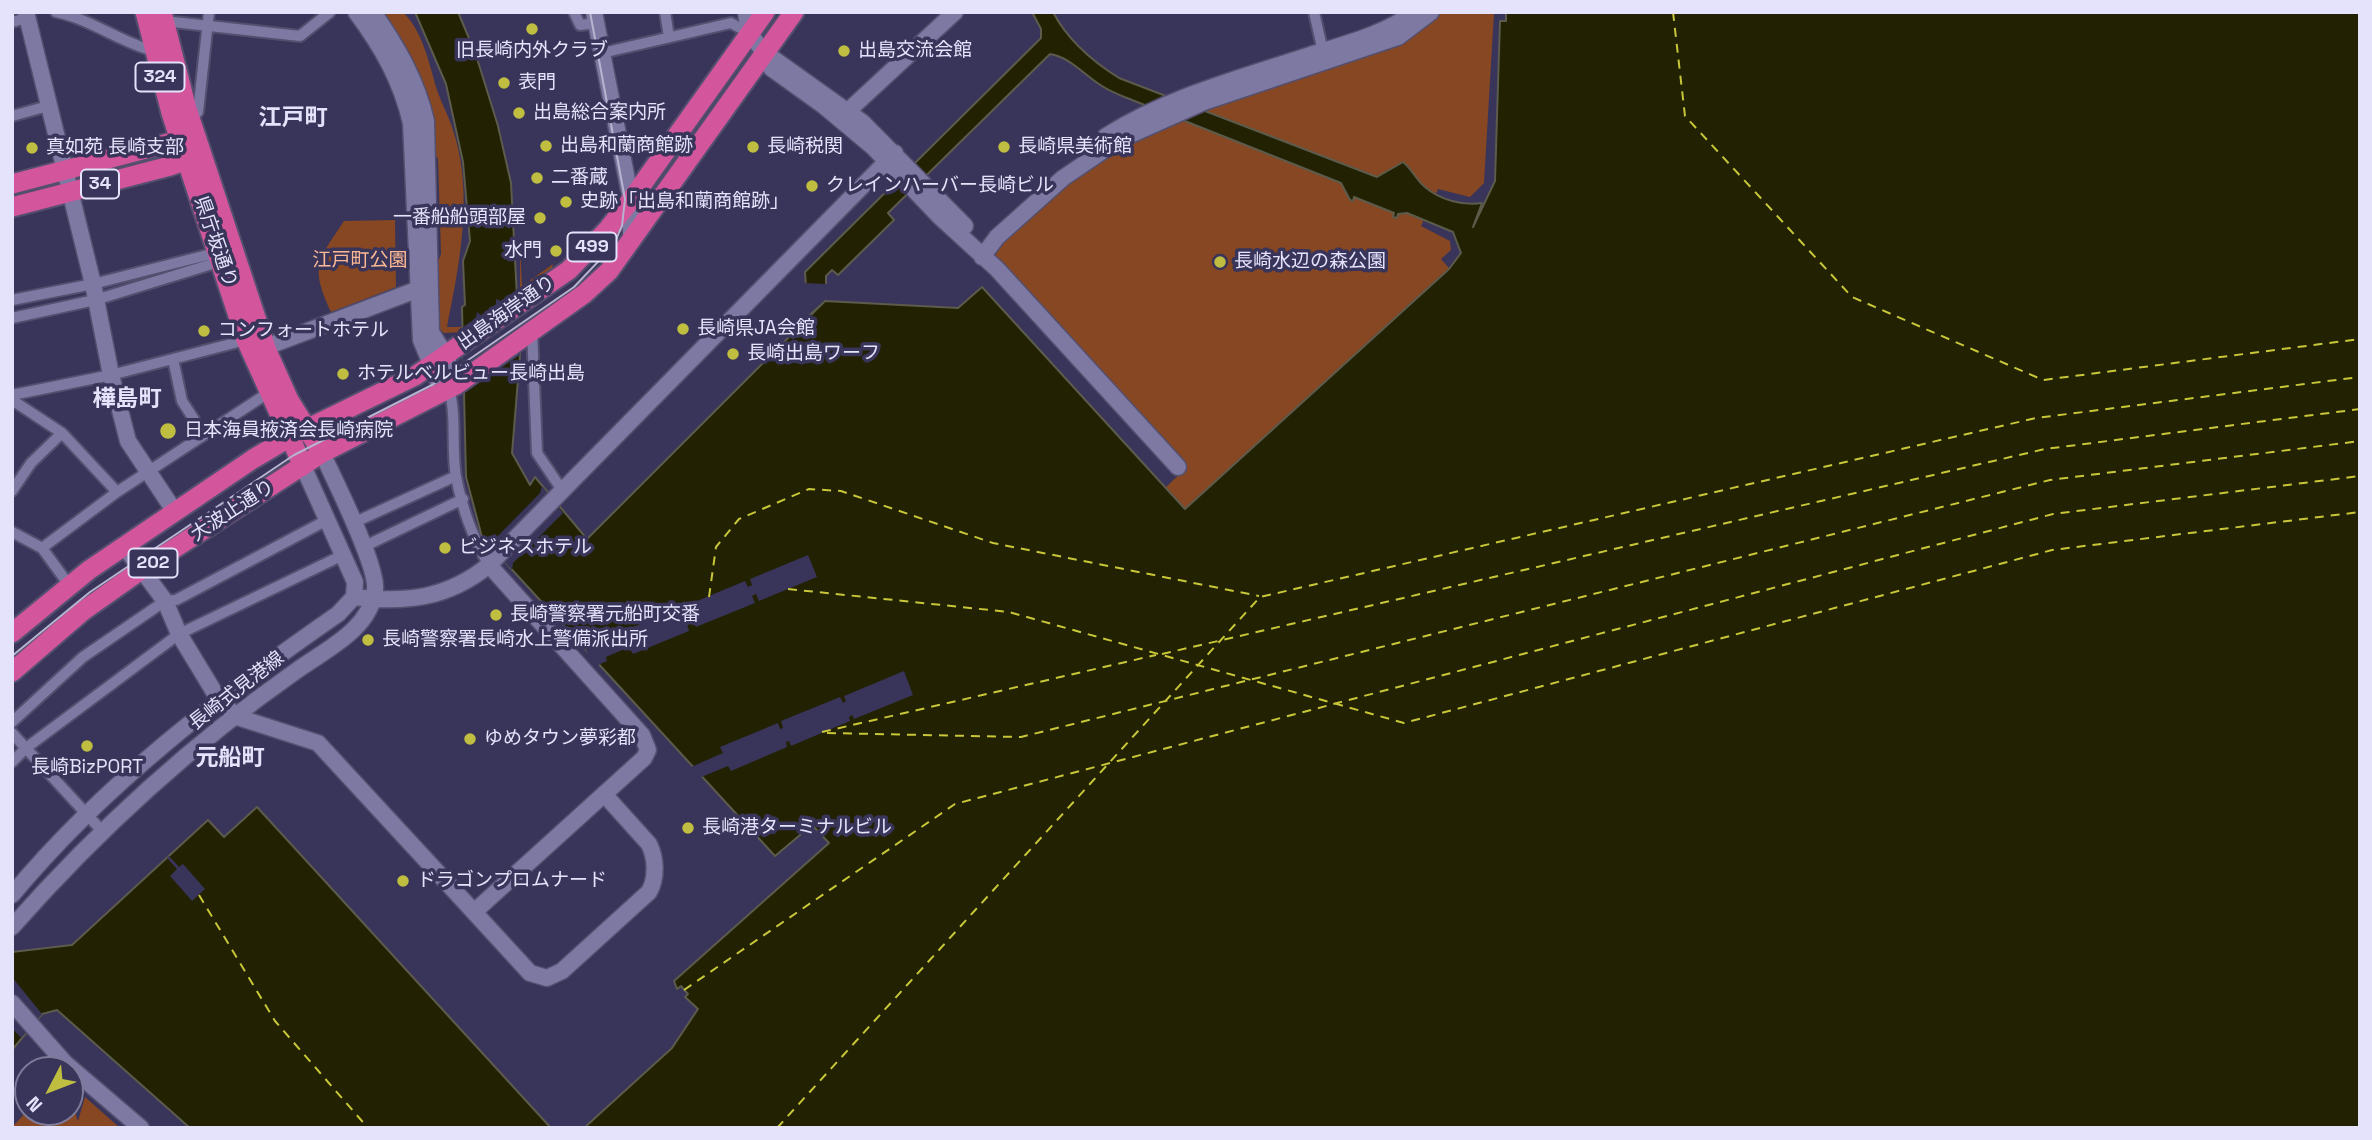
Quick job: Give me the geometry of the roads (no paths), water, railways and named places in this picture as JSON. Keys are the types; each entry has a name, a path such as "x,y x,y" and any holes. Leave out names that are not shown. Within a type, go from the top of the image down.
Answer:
{"highway":[{"name":"県庁坂通り","path":"145,12 154,51 189,149 289,400 303,466"},
{"name":"出島海岸通り","path":"298,433 439,360 582,258 631,200 765,12"},
{"name":"出島海岸通り","path":"322,453 453,386 584,293 609,271 794,12"},
{"name":"県庁坂通り","path":"163,17 190,118 189,149 247,340 268,393 298,433 322,453"},
{"name":"34","path":"12,184 64,171 189,149"},
{"name":"34","path":"12,207 70,192 189,149"},
{"name":"大波止通り","path":"12,633 69,585 298,433"},
{"name":"大波止通り","path":"12,672 83,611 141,570 322,453"}],"street":[{"path":"56,12 97,26 126,43 154,51"},
{"path":"163,17 209,18 300,36 330,12"},
{"path":"356,12 382,48 406,103 411,123 416,290 421,340 439,360"},
{"path":"373,12 403,60 421,98 426,121 431,332 439,360 453,386 456,476 475,542 494,560 647,740 648,750 644,758 474,912"},
{"path":"574,12 580,25 595,18 631,200 631,242"},
{"path":"665,12 669,37"},
{"path":"746,12 749,33"},
{"path":"849,110 954,12"},
{"path":"1314,12 1324,56"},
{"path":"1324,56 1394,25 1414,12"},
{"path":"980,250 1063,178 1153,117 1197,98 1324,56 1398,37 1431,12"},
{"path":"22,17 70,192 128,440 174,513"},
{"path":"190,118 198,112 209,18"},
{"path":"602,53 731,23 749,33 764,52 771,68 891,158"},
{"path":"764,52 849,110 1178,467"},
{"path":"12,116 48,106"},
{"path":"303,466 355,582 354,597 428,597 467,582 494,560 891,158"},
{"path":"12,318 221,256"},
{"path":"12,300 94,292 221,256"},
{"path":"266,347 416,290"},
{"path":"532,330 537,453 558,493"},
{"path":"12,395 111,375 247,340"},
{"path":"173,359 182,401 204,435"},
{"path":"42,548 146,472 268,393"},
{"path":"12,400 62,433 117,492"},
{"path":"12,491 31,463 62,433"},
{"path":"322,453 376,576 373,599"},
{"path":"352,523 456,476"},
{"path":"363,547 463,499"},
{"path":"12,722 83,657 165,601 176,600 327,520"},
{"path":"12,532 42,548 69,585"},
{"path":"124,547 165,601 179,634 219,700 237,717 317,743 530,973 547,978 554,976 649,892 654,880 653,853 649,844 604,794"},
{"path":"12,762 26,748 179,634 343,555"},
{"name":"長崎式見港線","path":"12,894 89,813 219,700 338,614 354,597"},
{"name":"長崎式見港線","path":"12,927 103,832 237,717 353,631 365,617 373,599"},
{"path":"12,733 89,813 103,832"},
{"path":"12,1003 65,1063 141,1128"}],"tram line":[{"path":"12,656 90,592 294,455 432,385 574,287 613,246 622,226 625,199 590,12"}],"place":[{"name":"旧長崎内外クラブ","path":"532,29"},
{"name":"出島交流会館","path":"844,51"},
{"name":"表門","path":"504,83"},
{"name":"出島総合案内所","path":"519,113"},
{"name":"出島和蘭商館跡","path":"546,146"},
{"name":"長崎税関","path":"753,147"},
{"name":"長崎県美術館","path":"1004,147"},
{"name":"真如苑 長崎支部","path":"32,148"},
{"name":"二番蔵","path":"537,178"},
{"name":"クレインハーバー長崎ビル","path":"812,186"},
{"name":"史跡「出島和蘭商館跡」","path":"566,202"},
{"name":"一番船船頭部屋","path":"540,218"},
{"name":"水門","path":"556,251"},
{"name":"長崎水辺の森公園","path":"1220,262"},
{"name":"長崎県JA会館","path":"683,329"},
{"name":"コンフォートホテル","path":"204,331"},
{"name":"長崎出島ワーフ","path":"733,354"},
{"name":"ホテルベルビュー長崎出島","path":"343,374"},
{"name":"日本海員掖済会長崎病院","path":"168,431"},
{"name":"ビジネスホテル","path":"445,548"},
{"name":"長崎警察署元船町交番","path":"496,615"},
{"name":"長崎警察署長崎水上警備派出所","path":"368,640"},
{"name":"ゆめタウン夢彩都","path":"470,739"},
{"name":"長崎BizPORT","path":"87,746"},
{"name":"長崎港ターミナルビル","path":"688,828"},
{"name":"ドラゴンプロムナード","path":"403,881"}],"district":[{"name":"江戸町","path":"293,119"},
{"name":"樺島町","path":"127,400"},
{"name":"元船町","path":"230,759"}],"park label":[{"name":"江戸町公園","path":"360,261"}]}
